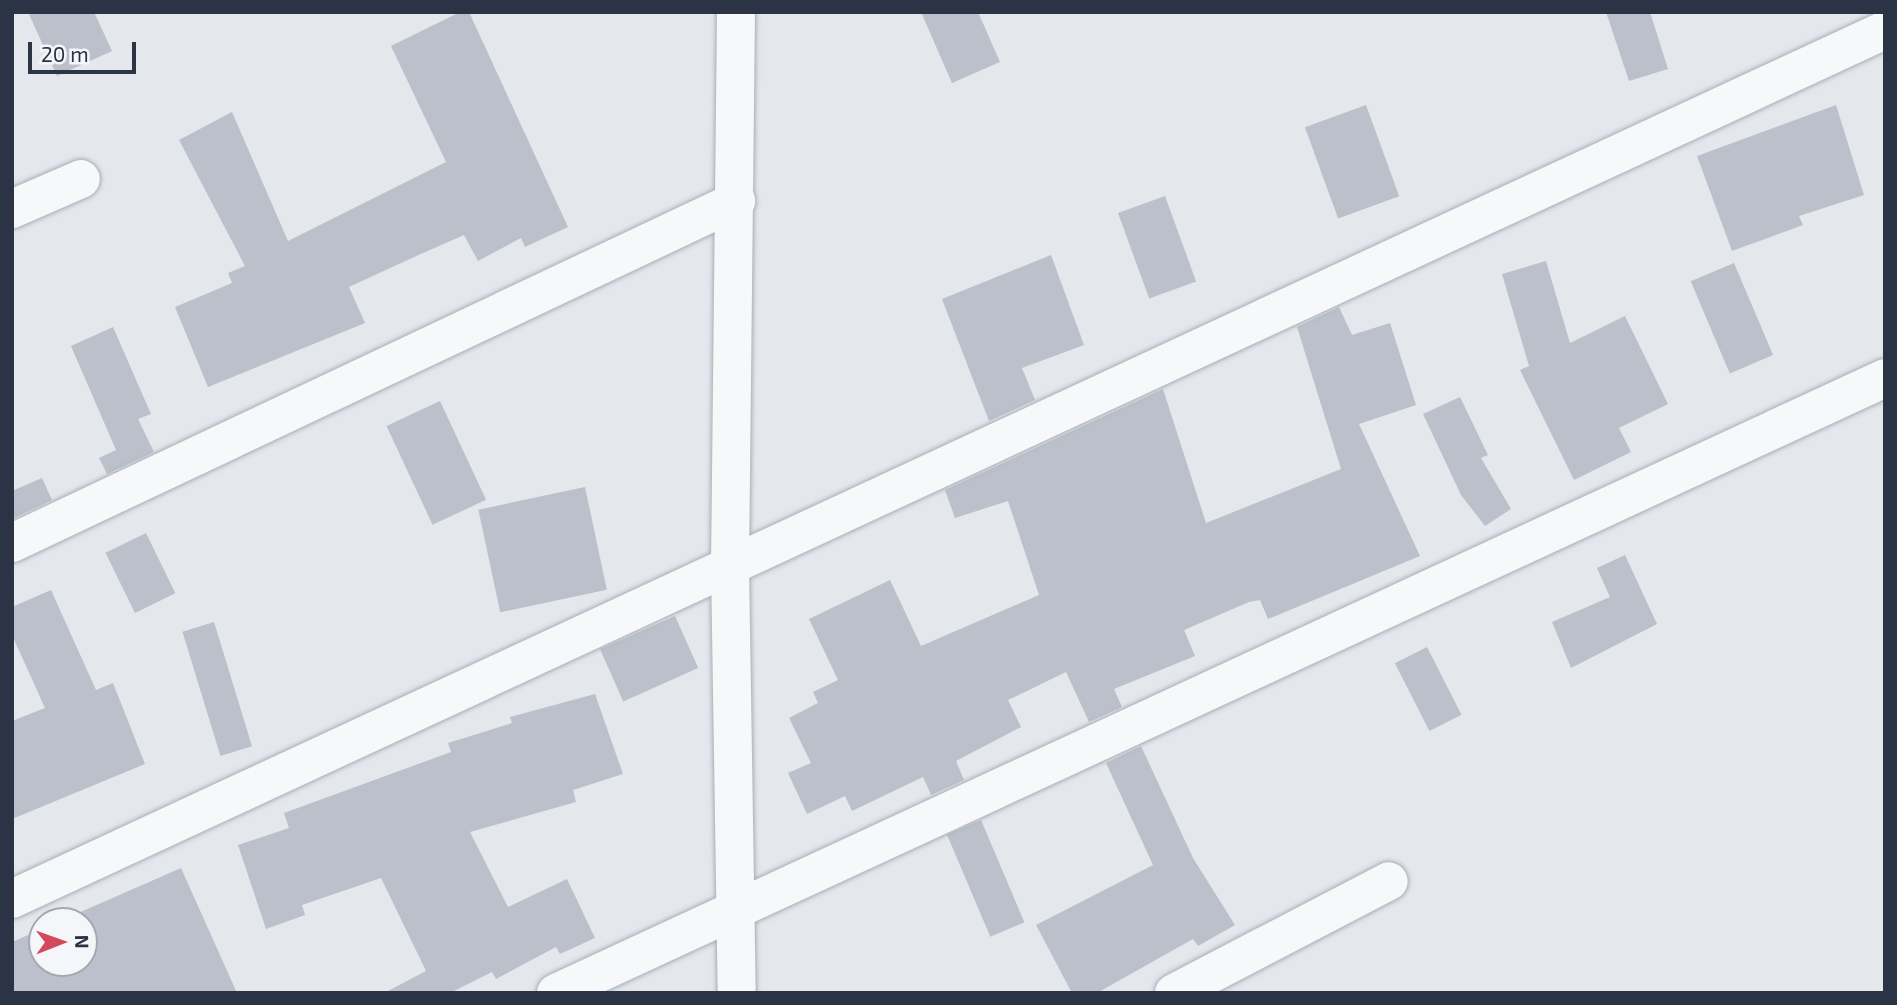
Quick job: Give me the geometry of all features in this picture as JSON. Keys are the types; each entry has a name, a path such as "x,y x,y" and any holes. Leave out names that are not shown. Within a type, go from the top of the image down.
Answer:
{"street":[{"path":"736,12 730,565 737,993"},
{"path":"12,899 1885,30"},
{"path":"12,209 81,179"},
{"path":"12,543 736,201"},
{"path":"556,993 1885,378"},
{"path":"1174,993 1389,881"}],"building":[{"path":"28,12 94,12 112,51 57,76"},
{"path":"460,12 469,12 568,227 525,247 521,238 478,261 464,235 414,257 349,287 365,323 208,387 175,307 232,283 228,273 245,266 179,140 232,112 288,241 446,162 391,46"},
{"path":"921,12 978,12 1000,62 952,83"},
{"path":"1606,12 1650,12 1668,69 1629,81"},
{"path":"1366,105 1399,196 1338,218 1305,127"},
{"path":"1836,105 1864,195 1799,216 1803,225 1732,251 1697,156"},
{"path":"1165,196 1196,282 1149,299 1118,213"},
{"path":"1051,255 1084,345 1022,368 1035,400 989,421 942,299"},
{"path":"1546,261 1570,343 1625,316 1668,404 1619,428 1631,452 1574,480 1520,370 1529,366 1502,274"},
{"path":"1734,263 1773,355 1730,373 1691,281"},
{"path":"1339,307 1352,335 1390,323 1416,405 1359,424 1420,556 1268,619 1260,600 1249,602 1184,630 1195,656 1114,689 1122,707 1089,722 1066,672 1008,700 1021,727 956,761 964,780 931,795 923,777 852,811 845,796 807,814 788,773 811,763 789,718 818,703 813,692 838,680 809,619 890,580 921,646 1039,595 1008,501 955,518 945,490 1163,389 1206,523 1341,469 1297,327"},
{"path":"113,327 151,414 138,419 154,452 107,474 99,458 116,450 71,346"},
{"path":"1460,397 1488,455 1481,458 1511,509 1485,526 1461,495 1423,414"},
{"path":"440,401 486,500 433,525 387,426"},
{"path":"42,478 52,500 12,519 12,491"},
{"path":"585,487 607,590 500,612 478,510"},
{"path":"146,533 175,593 135,613 106,553"},
{"path":"1625,555 1657,624 1571,668 1552,622 1610,597 1597,568"},
{"path":"51,590 96,690 113,683 145,764 12,819 12,721 45,708 12,635 12,607"},
{"path":"675,616 698,668 623,701 600,649"},
{"path":"214,622 252,746 220,756 182,632"},
{"path":"1427,647 1462,715 1429,731 1395,663"},
{"path":"595,694 623,774 573,790 576,802 470,832 508,907 567,879 595,938 560,954 556,947 496,979 492,972 450,993 384,993 426,971 381,878 302,905 305,915 266,929 238,845 289,828 284,813 451,752 448,743 512,723 510,717"},
{"path":"1141,746 1193,858 1235,925 1198,946 1193,939 1097,993 1072,993 1036,925 1153,865 1106,763"},
{"path":"981,820 1024,922 990,937 947,834"},
{"path":"181,868 237,993 12,993 12,942 28,935 28,977 98,977 98,907 92,907"}]}
